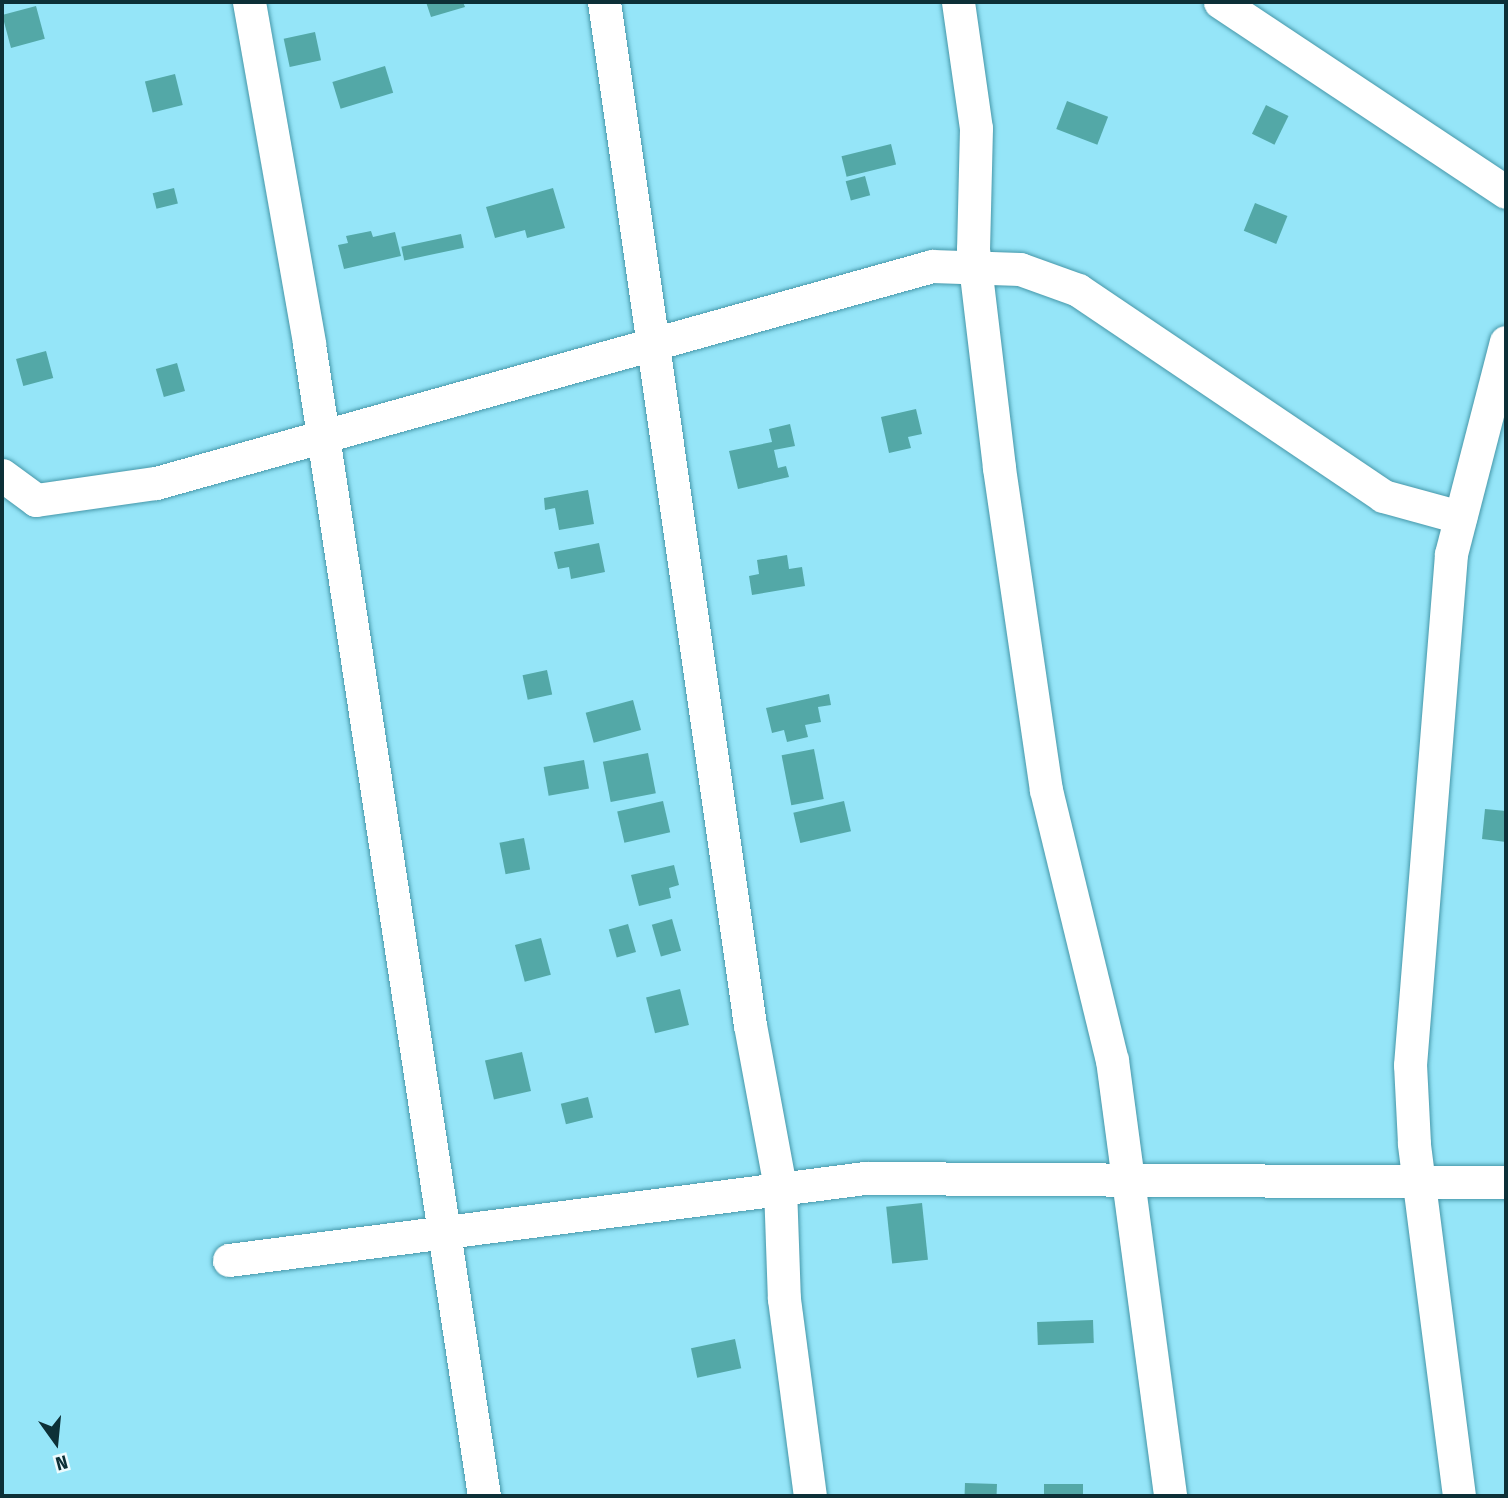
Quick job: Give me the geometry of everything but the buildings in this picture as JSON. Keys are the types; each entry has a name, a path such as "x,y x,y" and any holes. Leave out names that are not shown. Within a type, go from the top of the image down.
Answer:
{"street":[{"path":"249,2 321,437 484,1496"},
{"path":"604,2 750,1024 780,1187 784,1299 810,1496"},
{"path":"958,2 976,128 975,268 1046,790 1112,1060 1170,1496"},
{"path":"1220,2 1506,192"},
{"path":"2,475 36,500 76,497 156,483 932,266 1020,269 1078,290 1382,496 1460,517"},
{"path":"1459,1496 1420,1181 1410,1065 1451,554 1506,342"},
{"path":"229,1260 865,1178 1506,1182"}]}
